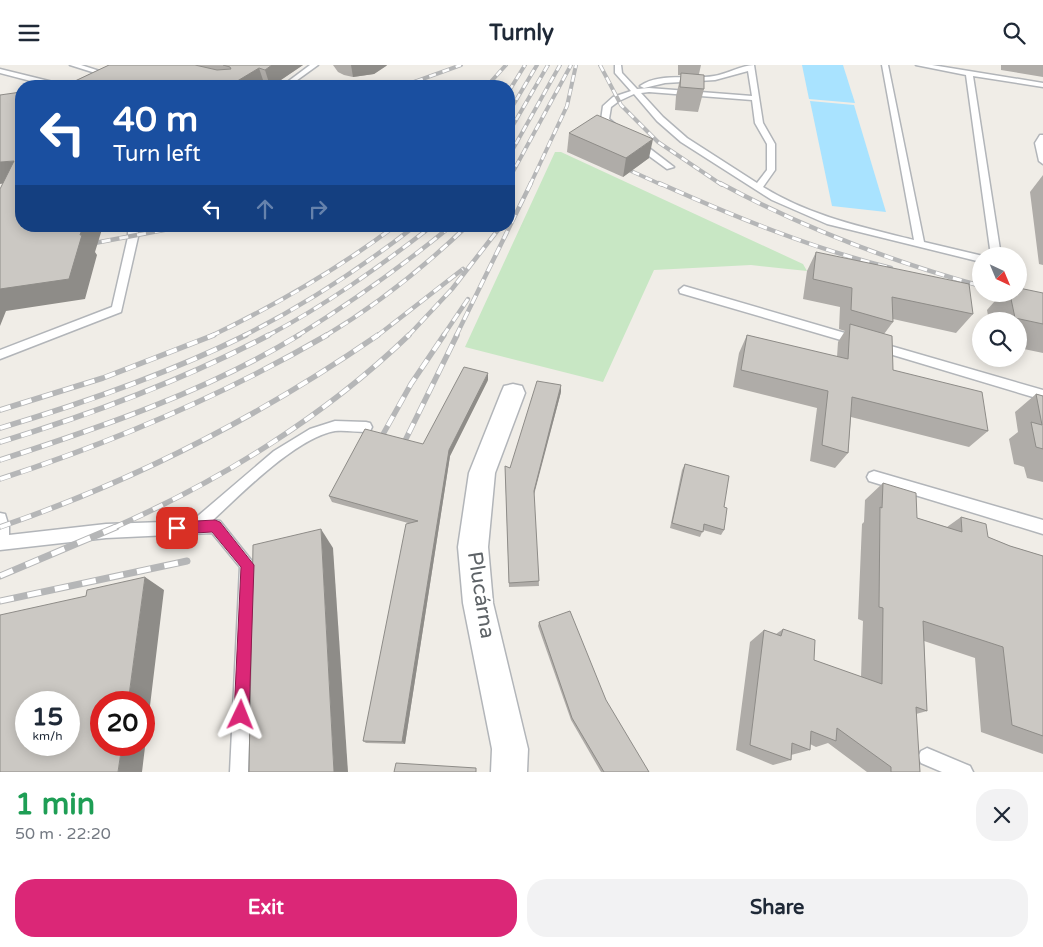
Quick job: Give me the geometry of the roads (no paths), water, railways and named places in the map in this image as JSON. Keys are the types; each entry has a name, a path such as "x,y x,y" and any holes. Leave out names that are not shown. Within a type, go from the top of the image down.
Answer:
{"street":[{"name":"Plucárna","path":"509,772 510,749 478,603 473,547 482,473 513,393"}],"lane":[{"path":"74,65 108,75"},
{"path":"294,80 316,65"},
{"path":"618,65 620,73 635,91 660,119 684,140 775,198 830,222 972,257"},
{"path":"885,65 920,244"},
{"path":"919,65 1043,86"},
{"path":"670,167 605,120 607,106 612,100 652,83 726,77 751,66 759,123 771,143 771,170 758,188"},
{"path":"0,71 35,80"},
{"path":"969,73 995,247"},
{"path":"635,91 649,89 756,98"},
{"path":"1043,137 1039,143 1043,161"},
{"path":"0,355 117,309 133,232"},
{"path":"684,290 1043,395"},
{"path":"195,527 255,475 304,437 333,426 366,427"},
{"path":"874,477 1043,527"},
{"path":"0,519 2,527 0,543 106,531 215,526 248,565 239,772"},
{"path":"928,757 964,772"}],"water":[{"path":"802,65 843,65 855,103 809,99"},
{"path":"810,101 854,105 886,212 832,206"}],"railway":[{"path":"420,80 461,65"},
{"path":"492,80 506,65"},
{"path":"515,81 525,65"},
{"path":"515,102 537,65"},
{"path":"515,122 548,65"},
{"path":"515,145 560,65"},
{"path":"515,168 571,65"},
{"path":"530,185 567,106 576,65"},
{"path":"600,65 621,105 658,142 722,185"},
{"path":"620,166 662,185"},
{"path":"515,216 531,183"},
{"path":"659,183 774,231 832,251 891,268"},
{"path":"720,183 815,229 914,266 972,283"},
{"path":"84,245 153,232"},
{"path":"211,336 260,312 306,286 387,232"},
{"path":"243,336 288,312 332,285 407,232"},
{"path":"267,336 352,285 424,232"},
{"path":"297,336 376,284 444,232"},
{"path":"325,336 363,312 399,285 434,257 461,232"},
{"path":"408,335 452,289 496,232"},
{"path":"456,336 507,232"},
{"path":"377,336 463,269"},
{"path":"443,336 468,299"},
{"path":"0,410 103,378 214,335"},
{"path":"0,428 125,387 246,335"},
{"path":"0,460 153,406 228,374 299,335"},
{"path":"0,479 42,465 167,416 248,378 327,335"},
{"path":"0,527 99,489 196,444 289,392 378,335"},
{"path":"113,528 193,489 232,468 270,444 342,393 377,365 408,335"},
{"path":"377,445 411,384 444,335"},
{"path":"399,453 457,335"},
{"path":"0,442 69,420 137,395 204,367 267,336"},
{"path":"0,576 116,527"},
{"path":"0,601 187,561"}]}
